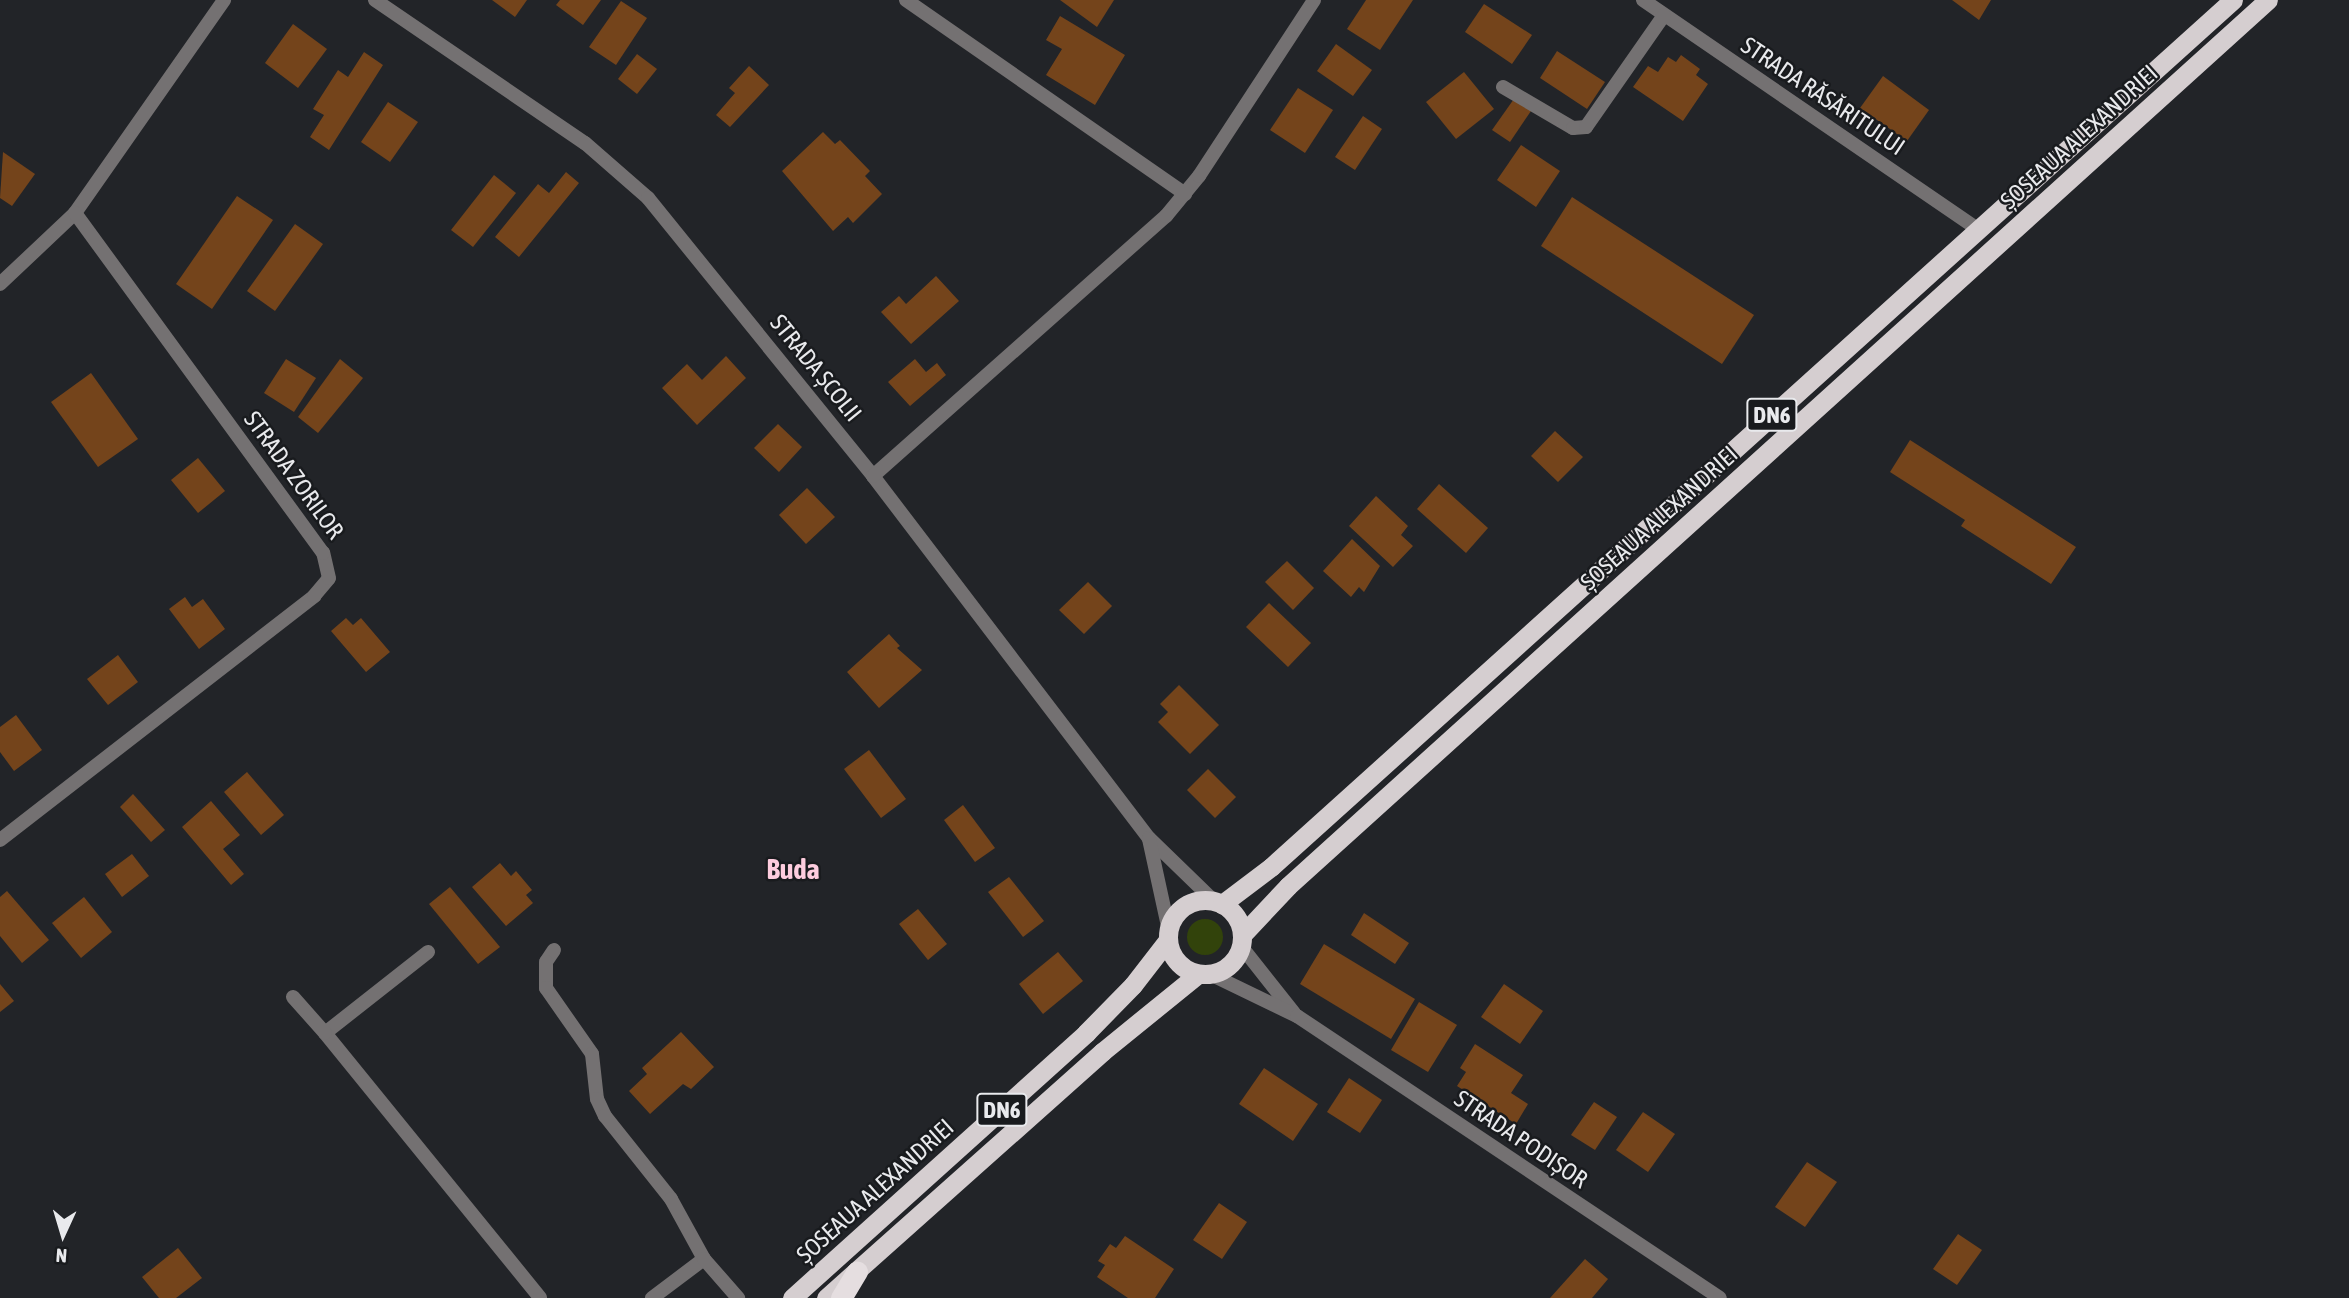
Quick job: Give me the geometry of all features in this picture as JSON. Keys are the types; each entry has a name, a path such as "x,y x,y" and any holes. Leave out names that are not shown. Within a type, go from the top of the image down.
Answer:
{"highway":[{"name":"ȘOSEAUA ALEXANDRIEI","path":"792,1298 1086,1033 1133,985 1186,904 1218,902 1271,867 2233,0"},
{"name":"ȘOSEAUA ALEXANDRIEI","path":"826,1298 1102,1052 1204,974 1230,965 1242,940 1298,877 2268,0"},
{"path":"1218,902 1236,917 1242,940"},
{"path":"1168,934 1178,964 1204,974"},
{"path":"841,1298 858,1271"}],"street":[{"path":"0,284 75,213 224,0"},
{"name":"STRADA ȘCOLII","path":"375,0 585,144 649,198 873,476 1149,838 1218,902"},
{"path":"906,0 959,41 1185,194"},
{"path":"873,476 1185,194 1314,0"},
{"name":"STRADA RĂSĂRITULUI","path":"1643,0 1977,229"},
{"path":"1503,87 1573,128 1586,127 1664,15"},
{"name":"STRADA ZORILOR","path":"0,840 313,596 329,578 323,553 75,213"},
{"name":"STRADA ȘCOLII","path":"1149,838 1168,934"},
{"name":"STRADA PODIȘOR","path":"1242,940 1297,1016"},
{"path":"554,950 545,962 546,988 592,1054 597,1099 605,1116 671,1199 704,1259 737,1298"},
{"path":"325,1033 428,952"},
{"name":"STRADA PODIȘOR","path":"1204,974 1297,1016 1720,1298"},
{"path":"293,997 540,1298"},
{"path":"652,1298 704,1259"}],"green space":[{"path":"1205,919 1218,924 1223,937 1218,950 1205,955 1192,950 1187,937 1192,924"}],"building":[{"path":"492,0 527,0 515,17"},
{"path":"560,0 601,0 583,25 556,5"},
{"path":"1060,0 1114,0 1097,27"},
{"path":"1366,0 1413,0 1380,50 1347,29"},
{"path":"1952,0 1991,0 1979,20"},
{"path":"621,1 647,18 616,65 589,47"},
{"path":"1484,4 1532,35 1512,64 1465,32"},
{"path":"1060,16 1125,55 1095,105 1046,75 1062,49 1046,40"},
{"path":"293,24 327,49 298,88 265,63"},
{"path":"1336,44 1372,70 1353,96 1317,71"},
{"path":"1557,51 1605,82 1587,109 1540,78"},
{"path":"364,52 383,65 329,150 310,137 324,115 313,109 338,70 348,77"},
{"path":"637,54 657,69 637,94 618,79"},
{"path":"1681,55 1700,69 1696,75 1708,84 1683,121 1633,87 1648,66 1658,72 1668,57 1676,62"},
{"path":"749,66 769,85 730,127 716,115 735,93 729,88"},
{"path":"1464,72 1494,109 1456,139 1426,102"},
{"path":"1883,76 1929,110 1907,141 1860,108"},
{"path":"1298,88 1333,110 1305,153 1270,130"},
{"path":"1516,96 1533,108 1510,142 1492,130"},
{"path":"388,102 418,122 390,162 361,142"},
{"path":"1363,116 1382,129 1355,170 1335,157"},
{"path":"823,132 835,144 840,140 870,171 865,176 882,194 853,223 848,217 833,231 782,171"},
{"path":"1521,145 1560,171 1536,207 1497,180"},
{"path":"3,152 35,174 12,206 0,198"},
{"path":"566,172 579,183 519,257 495,237 538,184 549,193"},
{"path":"494,175 516,193 473,247 451,230"},
{"path":"237,196 273,220 212,309 176,284"},
{"path":"1572,197 1754,315 1722,364 1541,246"},
{"path":"295,224 323,244 275,311 247,291"},
{"path":"936,276 959,301 911,344 881,312 899,296 906,304"},
{"path":"726,356 746,378 697,425 662,388 687,364 702,380"},
{"path":"286,359 316,378 294,412 264,393"},
{"path":"340,359 363,378 318,433 298,417"},
{"path":"915,359 926,372 937,363 946,375 910,406 888,382"},
{"path":"91,373 138,439 98,467 51,402"},
{"path":"778,424 802,447 779,472 754,448"},
{"path":"1555,431 1583,457 1558,482 1531,456"},
{"path":"1910,440 2076,547 2051,584 1961,526 1965,520 1890,472"},
{"path":"198,458 225,491 198,513 171,480"},
{"path":"1439,484 1488,528 1466,553 1417,509"},
{"path":"807,488 835,517 806,544 779,515"},
{"path":"1376,496 1408,526 1401,535 1413,546 1393,567 1349,526"},
{"path":"1352,539 1380,566 1364,592 1359,587 1351,597 1323,571"},
{"path":"1287,561 1314,588 1293,610 1265,582"},
{"path":"1088,582 1112,606 1084,634 1059,610"},
{"path":"185,597 192,607 203,599 225,629 199,649 169,609"},
{"path":"1269,603 1311,643 1288,667 1246,627"},
{"path":"346,618 353,625 361,618 390,652 366,672 331,631"},
{"path":"889,634 900,646 897,648 922,670 879,708 847,672"},
{"path":"118,655 138,682 108,705 87,679"},
{"path":"1179,685 1219,725 1190,754 1158,722 1168,712 1160,704"},
{"path":"16,715 42,750 14,771 0,752 0,727"},
{"path":"869,750 906,799 881,818 844,769"},
{"path":"1208,769 1236,797 1215,818 1187,790"},
{"path":"247,772 284,815 261,835 224,792"},
{"path":"133,794 165,830 151,842 120,807"},
{"path":"211,801 240,835 223,849 244,874 231,885 182,827"},
{"path":"963,805 995,848 975,862 944,820"},
{"path":"132,854 149,876 122,897 105,874"},
{"path":"500,863 511,876 516,871 532,890 526,895 533,903 506,926 472,887"},
{"path":"1009,877 1044,921 1023,937 988,892"},
{"path":"450,887 500,947 478,964 429,904"},
{"path":"7,891 49,940 22,963 0,936 0,897"},
{"path":"84,897 112,932 81,958 52,923"},
{"path":"918,909 947,944 928,960 899,924"},
{"path":"1364,913 1409,943 1395,964 1351,935"},
{"path":"1324,944 1415,999 1391,1039 1300,984"},
{"path":"1058,952 1083,981 1043,1014 1019,984"},
{"path":"0,984 14,1001 0,1012"},
{"path":"1504,984 1543,1011 1520,1044 1481,1017"},
{"path":"1419,1002 1457,1025 1428,1072 1391,1050"},
{"path":"681,1032 714,1067 691,1089 683,1084 650,1114 629,1091 647,1074 642,1068"},
{"path":"1475,1044 1523,1075 1511,1093 1528,1104 1516,1124 1457,1086 1466,1072 1460,1068"},
{"path":"1264,1068 1318,1104 1293,1141 1239,1104"},
{"path":"1349,1078 1382,1100 1360,1133 1327,1112"},
{"path":"1594,1102 1617,1117 1595,1150 1571,1135"},
{"path":"1643,1112 1675,1134 1648,1172 1616,1150"},
{"path":"1807,1162 1837,1182 1805,1227 1775,1207"},
{"path":"1219,1203 1247,1222 1222,1259 1193,1240"},
{"path":"1958,1234 1982,1250 1957,1285 1933,1269"},
{"path":"1125,1236 1174,1269 1155,1298 1128,1298 1097,1277 1105,1265 1098,1261 1110,1244 1116,1248"},
{"path":"178,1248 202,1278 176,1298 159,1298 142,1277"},
{"path":"1585,1259 1608,1279 1592,1298 1550,1298"}],"district":[{"name":"Buda","path":"793,869"}]}
